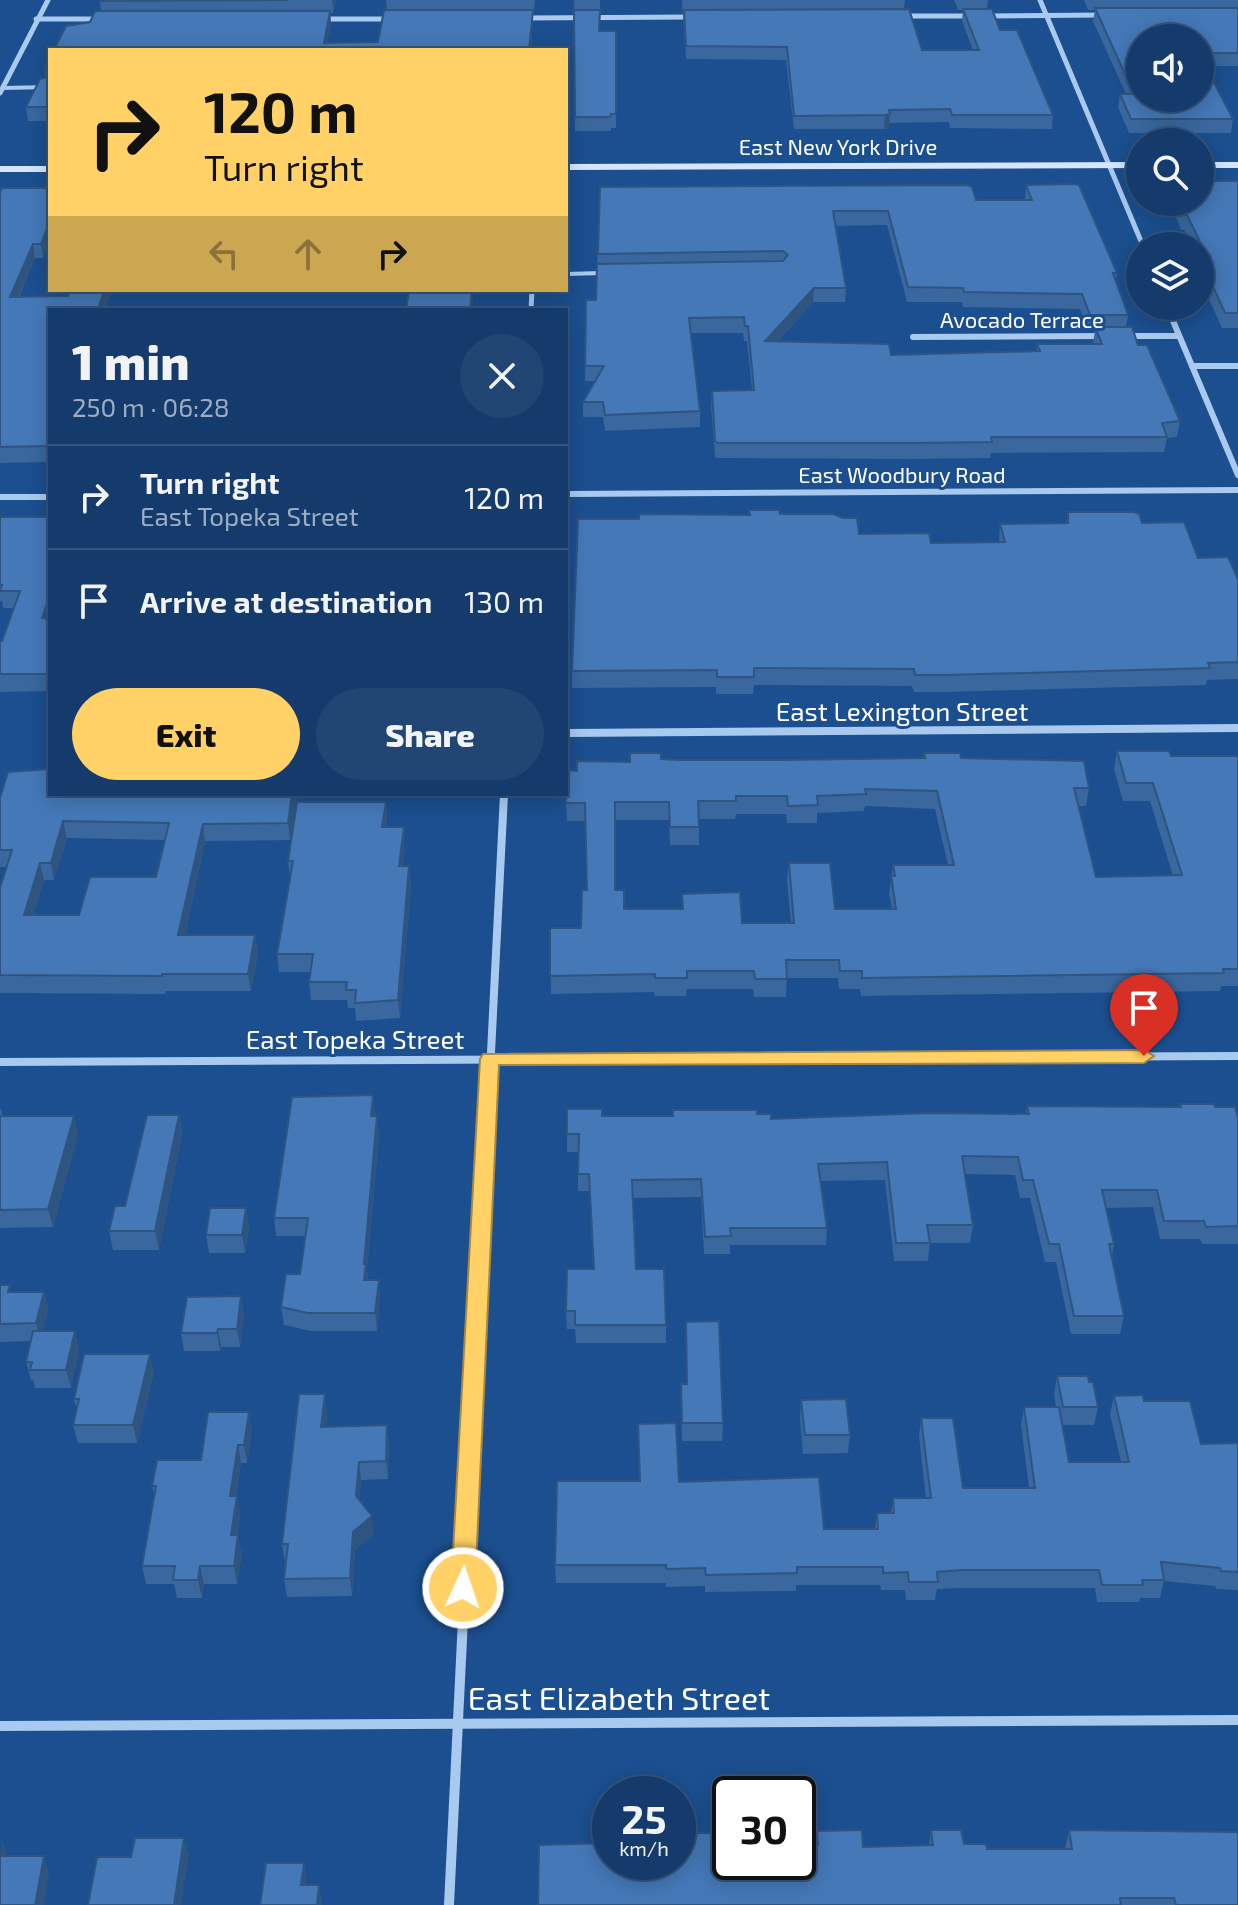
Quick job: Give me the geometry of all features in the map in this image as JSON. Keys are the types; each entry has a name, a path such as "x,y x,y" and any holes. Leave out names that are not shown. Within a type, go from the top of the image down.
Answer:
{"street":[{"path":"1,90 48,0"},
{"path":"1040,0 1137,232"},
{"path":"893,16 1117,15"},
{"path":"511,18 702,17"},
{"path":"320,19 399,18"},
{"path":"36,19 113,19"},
{"name":"East New York Drive","path":"568,167 1126,165"},
{"path":"1214,165 1238,165"},
{"path":"0,169 48,169"},
{"path":"1172,320 1238,475"},
{"name":"Avocado Terrace","path":"913,337 1178,336"},
{"path":"1192,366 1238,366"},
{"name":"East Woodbury Road","path":"568,494 1238,490"},
{"path":"0,497 48,497"},
{"name":"East Lexington Street","path":"568,733 1238,728"},
{"path":"449,1905 504,796"},
{"name":"East Topeka Street","path":"0,1062 1238,1056"},
{"name":"East Elizabeth Street","path":"0,1726 1238,1720"}],"lane":[{"path":"1,90 48,87"},
{"path":"568,274 612,273"}],"building":[{"path":"100,0 288,0 100,1"},
{"path":"1095,8 1238,8 1238,53 1214,53 1214,24 1126,24 1126,76"},
{"path":"909,9 922,50 979,50 963,9 992,9 1000,30 1017,30 1053,115 952,115 950,109 889,110 890,114 885,115 794,116 787,47 686,46 684,10"},
{"path":"384,10 533,10 529,48 55,48 66,26 90,22 95,11 330,11 324,43 378,42"},
{"path":"574,10 600,10 599,31 616,31 616,114 610,117 575,117"},
{"path":"48,77 48,107 26,107 40,79"},
{"path":"1214,83 1233,119 1131,119 1128,112 1214,112"},
{"path":"1120,94 1126,94 1126,108"},
{"path":"1214,181 1238,181 1238,313 1225,313 1214,289 1214,232 1195,232 1187,216 1214,216"},
{"path":"968,185 972,187 976,200 1032,200 1026,185 1079,185 1117,273 1113,273 1126,315 1090,315 1082,294 964,292 963,288 908,287 888,211 833,211 846,288 814,288 765,341 889,344 891,355 1040,351 1037,344 1102,344 1095,327 1132,327 1138,345 1147,345 1180,421 1162,423 1167,437 991,437 992,442 718,443 715,441 712,391 754,390 748,326 745,326 744,317 689,318 700,411 605,415 603,402 583,402 604,366 585,366 586,300 596,300 597,264 783,261 788,255 783,251 598,254 600,187"},
{"path":"2,188 48,188 48,226 41,244 33,244 10,297 103,292 99,308 48,308 48,446 0,447"},
{"path":"409,292 472,292 470,308 406,308"},
{"path":"749,510 857,518 859,534 929,533 931,543 1005,542 1000,524 1068,523 1068,512 1134,512 1139,514 1142,523 1184,522 1198,558 1228,557 1238,579 1238,662 1208,663 1210,668 947,675 915,675 914,669 754,668 754,677 717,677 717,670 572,671 578,519 639,519 639,514 750,515"},
{"path":"0,517 48,517 48,601 42,618 48,619 48,674 0,674 0,641 20,591 0,591"},
{"path":"1117,751 1169,751 1171,756 1238,756 1238,969 1223,969 1224,973 862,978 862,971 840,971 839,960 786,960 787,979 755,979 754,971 687,971 687,978 655,978 655,974 550,976 550,928 581,928 582,890 587,890 585,803 566,803 568,770 577,771 577,761 630,762 630,753 661,753 661,759 679,760 781,760 925,758 924,753 960,753 961,758 1084,761 1089,788 1074,788 1096,877 1182,875 1153,783 1126,783","holes":["865,789 937,791 954,865 893,865 895,876 891,876 896,909 835,909 830,863 789,863 794,923 742,923 740,892 682,894 683,909 624,909 624,890 615,890 615,802 669,802 670,827 699,827 698,801 736,801 736,796 787,796 788,806 818,805 817,796 866,794"]},
{"path":"48,769 48,796 292,796 288,823 203,824 178,935 255,935 248,974 0,975 0,888 12,850 0,850 0,798 8,772","holes":["63,821 169,823 156,877 90,877 79,915 24,915 40,863 51,863"]},
{"path":"297,802 386,802 382,827 404,827 399,866 409,866 398,1000 355,1003 356,990 346,990 347,982 309,982 313,954 277,954 293,861 288,861"},
{"path":"373,1095 371,1116 377,1116 364,1280 379,1280 375,1313 308,1313 281,1307 286,1274 300,1274 308,1218 274,1218 292,1097"},
{"path":"1180,1104 1235,1107 1238,1118 1238,1226 1206,1227 1204,1221 1164,1221 1157,1190 1102,1190 1114,1244 1109,1244 1124,1316 1074,1316 1059,1244 1049,1244 1033,1180 1023,1180 1018,1157 962,1156 973,1225 927,1225 930,1243 896,1243 887,1162 818,1164 827,1228 730,1228 731,1236 705,1237 701,1179 632,1180 636,1269 664,1269 666,1325 575,1325 575,1311 566,1311 567,1269 594,1269 589,1174 578,1174 579,1134 567,1134 567,1109 602,1109 602,1116 673,1116 673,1110 757,1110 757,1114 771,1114 771,1119 928,1113 1029,1114 1027,1106 1181,1107"},
{"path":"147,1115 179,1115 155,1231 109,1231 115,1206 125,1206"},
{"path":"0,1116 74,1116 48,1209 0,1210"},
{"path":"210,1208 246,1208 242,1235 206,1235"},
{"path":"0,1285 10,1285 8,1292 44,1292 36,1323 0,1324"},
{"path":"241,1296 237,1329 218,1329 217,1333 181,1333 187,1297"},
{"path":"719,1321 723,1423 682,1423 681,1384 687,1384 686,1322"},
{"path":"33,1331 75,1331 66,1370 30,1370 32,1362 26,1362"},
{"path":"84,1354 150,1354 133,1425 73,1425 79,1399 74,1399"},
{"path":"1057,1376 1088,1376 1089,1382 1093,1382 1098,1407 1063,1407"},
{"path":"299,1394 325,1394 321,1427 387,1425 386,1461 359,1462 356,1496 372,1516 353,1532 350,1578 284,1579 288,1544 282,1544"},
{"path":"1143,1395 1144,1401 1190,1401 1201,1444 1238,1443 1238,1572 1161,1562 1164,1580 1142,1580 1143,1585 1102,1585 1099,1570 962,1570 937,1572 938,1582 909,1582 908,1572 883,1573 883,1567 797,1567 797,1573 706,1575 705,1568 666,1569 666,1565 555,1565 557,1481 640,1481 638,1424 676,1423 679,1482 819,1477 824,1529 878,1529 877,1513 894,1513 893,1498 931,1498 921,1418 953,1418 963,1488 1035,1488 1024,1407 1059,1407 1069,1462 1129,1462 1114,1396"},
{"path":"846,1399 850,1435 805,1435 801,1400"},
{"path":"208,1412 249,1412 244,1445 238,1445 230,1496 237,1496 231,1535 238,1535 234,1566 200,1566 198,1580 173,1580 175,1566 142,1566 156,1486 152,1486 157,1460 201,1460"},
{"path":"862,1830 863,1847 933,1845 931,1830 961,1830 964,1844 986,1844 987,1849 1072,1849 1069,1830 1238,1832 1238,1905 1176,1905 1174,1898 1120,1898 1121,1905 538,1905 539,1845 592,1844 592,1880 696,1880 696,1833 712,1833 712,1880 816,1880 817,1831"},
{"path":"135,1838 184,1838 174,1905 88,1905 97,1857 131,1857"},
{"path":"0,1856 44,1856 35,1905 0,1905"},
{"path":"266,1863 304,1863 301,1885 319,1885 317,1905 260,1905"}],"route":[{"path":"463,1588 489,1059 1144,1056"}]}
